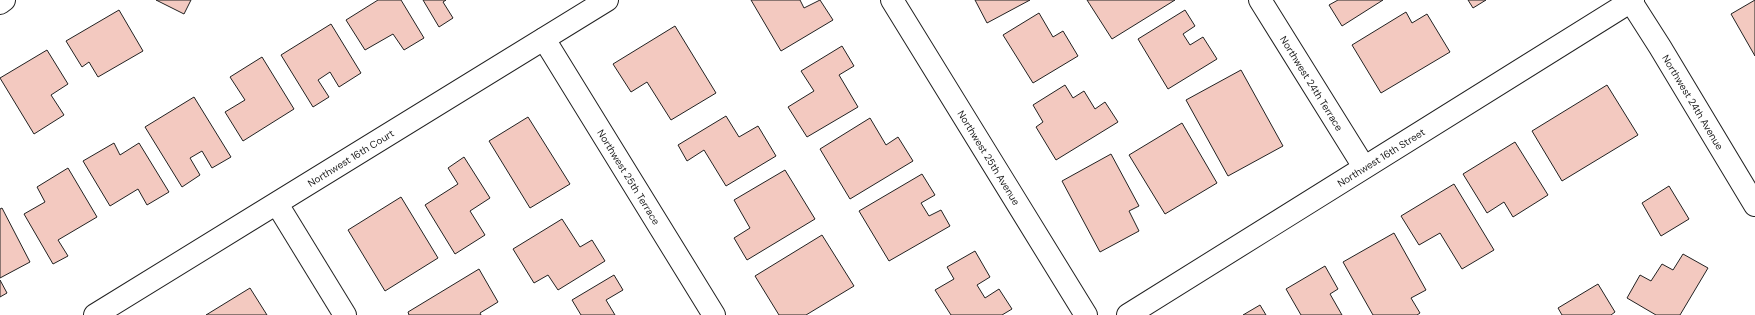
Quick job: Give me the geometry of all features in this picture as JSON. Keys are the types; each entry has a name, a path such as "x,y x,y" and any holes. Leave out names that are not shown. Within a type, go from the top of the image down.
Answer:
{"street":[{"path":"0,3 4,0"},
{"name":"Northwest 16th Court","path":"95,315 607,0"},
{"name":"Northwest 25th Avenue","path":"892,0 1086,315"},
{"name":"Northwest 24th Terrace","path":"1260,0 1364,167"},
{"name":"Northwest 16th Street","path":"1128,315 1631,0"},
{"name":"Northwest 24th Avenue","path":"1631,0 1755,205"},
{"name":"Northwest 25th Terrace","path":"544,39 714,315"},
{"path":"277,204 345,315"}],"building":[{"path":"156,0 191,0 184,14"},
{"path":"378,0 401,0 424,38 404,50 393,34 365,50 346,20"},
{"path":"423,0 446,0 443,2 453,18 439,27"},
{"path":"751,0 800,0 804,8 820,0 833,20 781,51"},
{"path":"975,0 1030,0 987,23"},
{"path":"1087,0 1175,0 1112,39"},
{"path":"1338,0 1383,0 1342,26 1329,5"},
{"path":"1468,0 1486,0 1473,8"},
{"path":"1755,0 1755,56 1731,14"},
{"path":"119,10 143,51 98,77 89,62 82,67 66,41"},
{"path":"1185,10 1195,26 1183,34 1190,45 1203,37 1217,59 1168,89 1138,39"},
{"path":"1406,12 1412,23 1427,14 1450,52 1381,93 1352,45"},
{"path":"1039,13 1053,37 1063,31 1078,56 1033,83 1003,35"},
{"path":"331,24 361,73 339,87 330,72 318,80 329,97 313,107 281,55"},
{"path":"675,26 716,93 671,120 647,82 631,92 613,64"},
{"path":"842,46 854,66 839,75 858,107 807,137 788,107 814,91 801,71"},
{"path":"47,50 68,84 51,95 64,115 34,134 0,78"},
{"path":"262,57 294,109 243,141 225,112 245,100 230,77"},
{"path":"1241,70 1283,146 1228,176 1186,100"},
{"path":"1065,85 1073,98 1084,91 1095,109 1105,102 1118,122 1056,160 1036,127 1043,122 1033,105"},
{"path":"1607,85 1638,135 1562,181 1532,131"},
{"path":"194,97 231,157 212,168 202,151 190,158 200,175 182,187 145,127"},
{"path":"726,116 739,137 758,126 776,156 726,186 704,150 687,161 678,145"},
{"path":"528,117 570,184 530,208 489,141"},
{"path":"870,118 886,145 898,137 913,161 850,199 820,149"},
{"path":"1182,123 1217,183 1165,214 1129,155"},
{"path":"1515,142 1548,195 1513,217 1504,202 1487,213 1463,174"},
{"path":"114,143 120,155 139,143 169,192 147,205 138,189 110,206 83,161"},
{"path":"1111,154 1139,206 1129,211 1139,231 1100,252 1062,181"},
{"path":"464,157 490,198 470,211 485,235 455,254 425,205 458,184 448,168"},
{"path":"68,168 97,217 58,240 68,256 53,264 24,214 45,202 37,187"},
{"path":"785,170 815,219 747,260 734,238 750,228 734,200"},
{"path":"922,174 935,195 921,203 929,216 941,210 950,226 889,261 859,211"},
{"path":"1454,184 1494,250 1462,269 1440,233 1419,245 1401,216"},
{"path":"1669,186 1689,219 1661,236 1642,203"},
{"path":"401,197 438,258 385,291 348,230"},
{"path":"2,208 30,262 0,278 0,209"},
{"path":"562,219 580,247 592,240 605,261 558,290 548,275 534,283 513,249"},
{"path":"1394,233 1426,290 1411,298 1420,313 1417,315 1373,315 1343,262"},
{"path":"822,235 854,286 806,315 779,315 755,276"},
{"path":"975,251 990,277 977,285 985,298 999,289 1012,309 1002,315 951,315 935,290 954,279 947,267"},
{"path":"1683,254 1708,268 1680,315 1656,315 1627,298 1640,275 1651,281 1662,264 1673,270"},
{"path":"1325,266 1338,289 1330,294 1342,315 1301,315 1286,289"},
{"path":"479,269 498,302 480,313 481,315 409,315 408,312"},
{"path":"614,275 623,290 606,300 615,315 581,315 572,300"},
{"path":"0,280 7,293 0,297"},
{"path":"1598,284 1615,312 1611,315 1562,315 1558,308"},
{"path":"250,288 267,315 206,315"},
{"path":"1260,305 1266,315 1243,315"}]}
